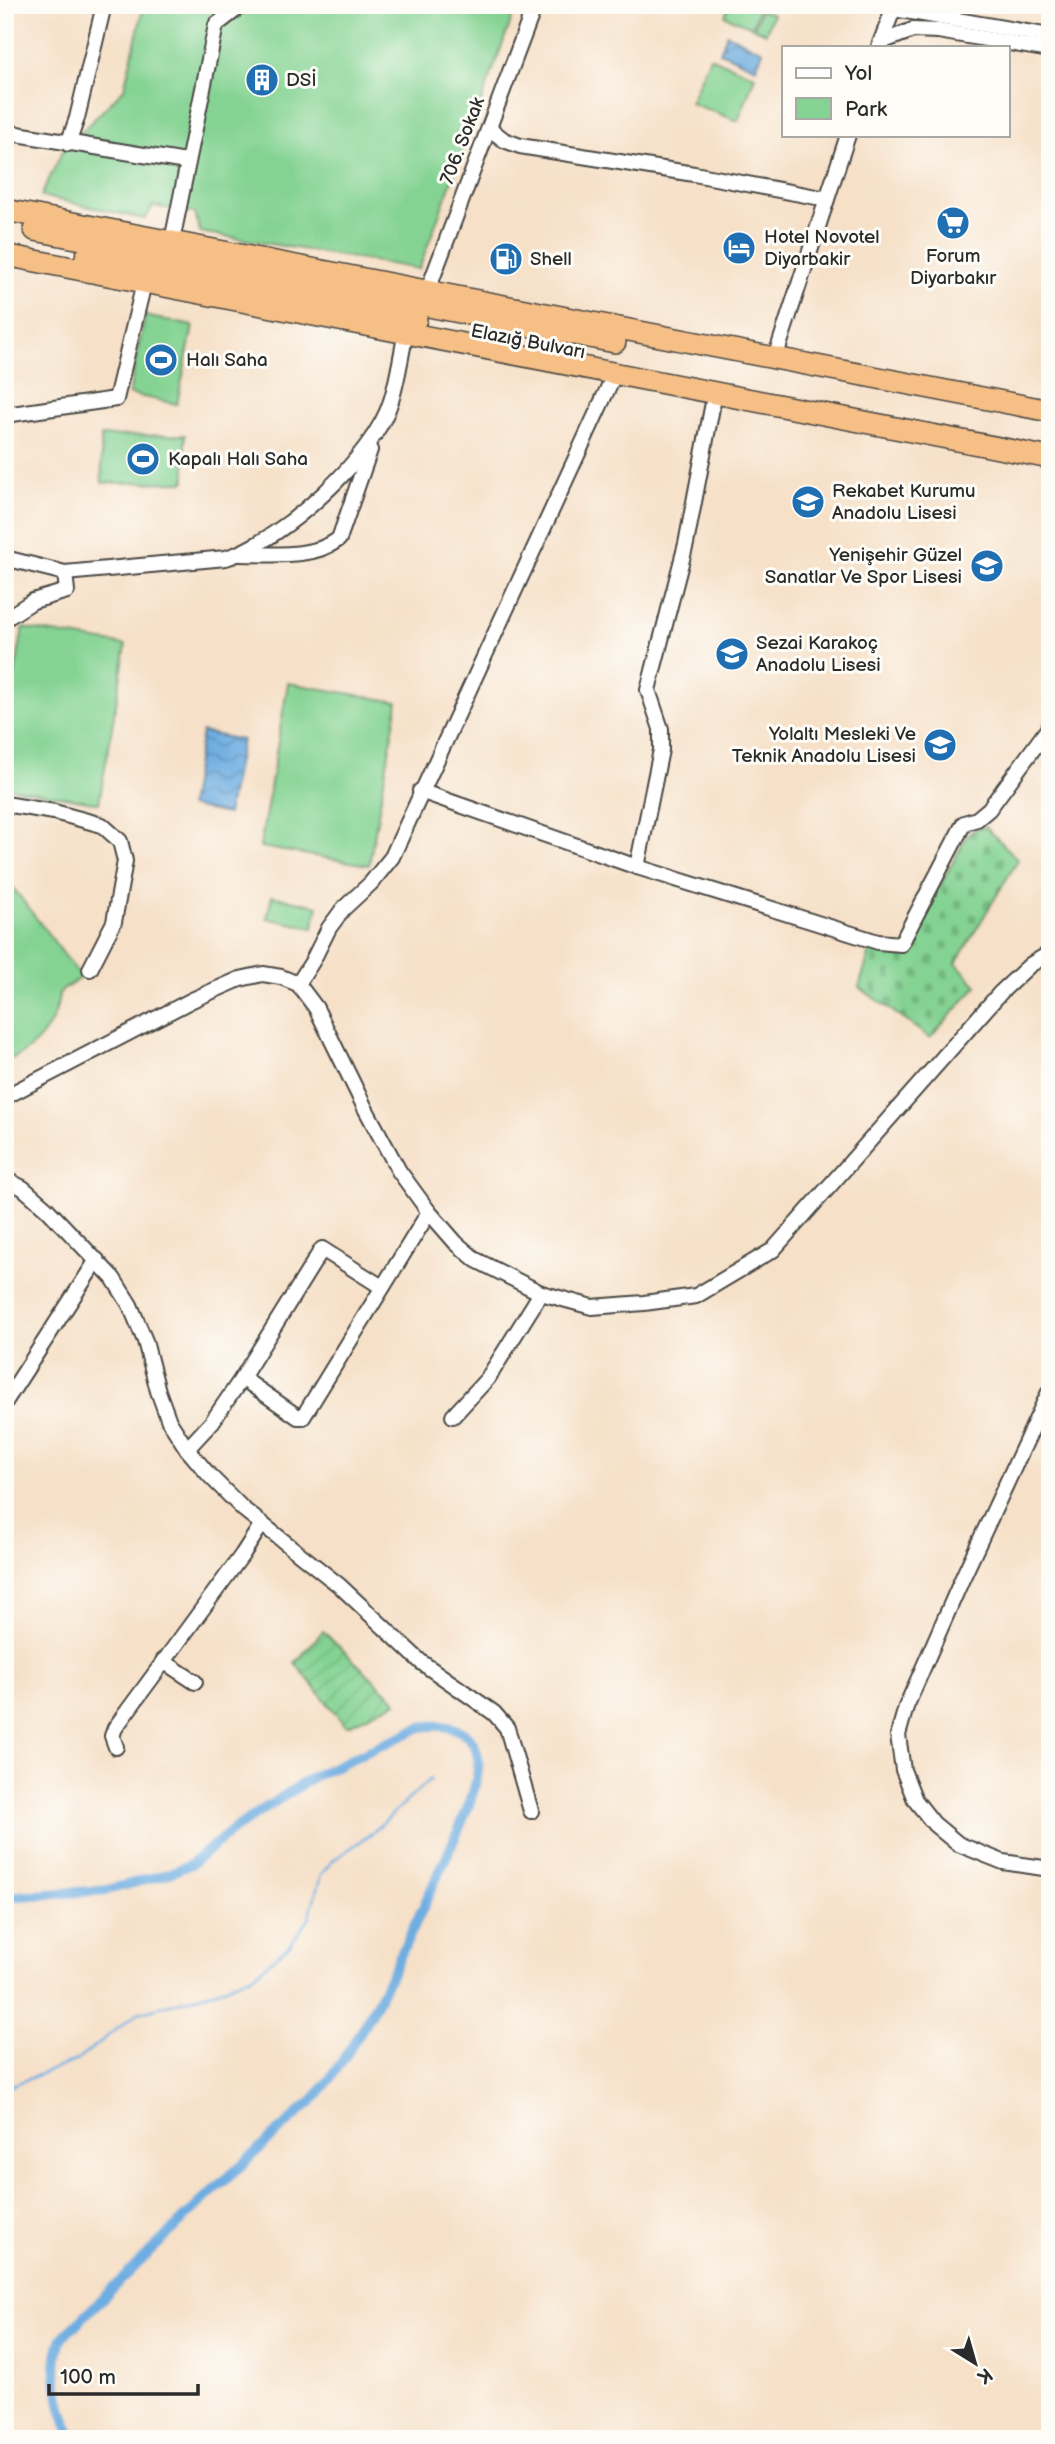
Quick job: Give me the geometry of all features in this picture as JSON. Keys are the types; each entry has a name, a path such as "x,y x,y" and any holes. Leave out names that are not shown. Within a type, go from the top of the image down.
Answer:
{"highway":[{"path":"5,210 1050,411"},
{"name":"Elazığ Bulvarı","path":"5,225 1050,426"},
{"name":"Elazığ Bulvarı","path":"5,242 350,306 1050,443"},
{"path":"5,255 1050,458"}],"street":[{"path":"68,144 77,118 104,5"},
{"path":"172,241 216,25 242,5"},
{"name":"706. Sokak","path":"428,290 535,5"},
{"path":"880,45 895,7 1050,36"},
{"path":"880,45 913,30 938,31 1050,50"},
{"path":"489,128 504,140 520,146 827,199"},
{"path":"5,132 187,162"},
{"path":"775,358 848,136"},
{"path":"5,415 116,399 144,283"},
{"path":"5,558 65,573 226,558 240,554 285,554 330,546 339,539 375,435 391,402 406,332"},
{"path":"298,984 328,928 392,857 420,791 615,373"},
{"path":"637,867 661,750 661,729 648,691 686,544 715,392"},
{"path":"240,554 321,497 375,435"},
{"path":"5,619 33,601 67,591 65,573"},
{"path":"420,791 637,867 878,942 901,944 964,823 977,819 989,809 1050,726"},
{"path":"5,804 54,812 102,825 120,841 125,861 114,922 90,969"},
{"path":"5,1097 192,1000 240,979 263,974 281,977 298,984 316,1008 399,1171 429,1212 456,1243 476,1260 541,1293 593,1307 696,1296 773,1250 1001,992 1030,965 1050,953"},
{"path":"5,1179 23,1188 113,1278 130,1306 145,1341 169,1421 187,1449 209,1475 261,1524 340,1586 421,1662 494,1713 506,1728 531,1811"},
{"path":"242,1378 298,1417 303,1417 429,1212"},
{"path":"187,1449 212,1422 242,1378 322,1249 382,1287"},
{"path":"5,1402 97,1260"},
{"path":"453,1416 488,1378 541,1293"},
{"path":"1050,1390 942,1624 906,1707 898,1735 902,1770 915,1800 934,1824 958,1844 1003,1861 1050,1869"},
{"path":"116,1747 112,1736 115,1728 242,1555 261,1524"},
{"path":"163,1661 195,1682"}],"green space":[{"path":"144,5 185,5 199,9 203,5 517,5 419,269 200,232 195,213 153,206 145,219 41,196 62,152 124,89"},
{"path":"729,5 760,5 752,27 725,16"},
{"path":"761,10 773,14 766,33 754,28"},
{"path":"710,57 755,76 738,121 690,103"},
{"name":"Halı Saha","path":"145,316 193,326 177,404 129,394"},
{"name":"Kapalı Halı Saha","path":"185,435 185,482 102,483 101,436"},
{"path":"23,628 126,645 99,803 5,787 5,730"},
{"path":"288,683 398,702 369,865 260,847"},
{"path":"986,827 1018,860 956,963 977,986 930,1038 859,987 871,948 903,954 968,834 977,828"},
{"path":"5,877 81,977 59,993 49,1026 35,1044 5,1061"},
{"path":"272,896 318,906 313,928 267,918"},
{"path":"323,1631 397,1702 346,1726 295,1663"}],"water":[{"path":"727,34 763,51 756,68 720,52"},
{"path":"202,732 242,740 227,814 189,806"}],"waterway":[{"path":"5,1897 107,1890 167,1874 191,1864 234,1829 314,1776 421,1727 440,1726 457,1730 465,1734 475,1748 478,1758 476,1782 460,1827 387,1983 337,2068 318,2095 199,2204 62,2338 56,2376 71,2439"},
{"path":"5,2088 77,2060 138,2013 217,1991 255,1974 290,1945 309,1918 321,1875 332,1861 368,1836 431,1779"}],"place":[{"name":"DSİ","path":"262,80"},
{"name":"Forum Diyarbakır","path":"953,223"},
{"name":"Hotel Novotel Diyarbakir","path":"739,248"},
{"name":"Shell","path":"506,259"},
{"name":"Halı Saha","path":"161,360"},
{"name":"Kapalı Halı Saha","path":"143,459"},
{"name":"Rekabet Kurumu Anadolu Lisesi","path":"808,502"},
{"name":"Yenişehir Güzel Sanatlar Ve Spor Lisesi","path":"987,566"},
{"name":"Sezai Karakoç Anadolu Lisesi","path":"732,654"},
{"name":"Yolaltı Mesleki Ve Teknik Anadolu Lisesi","path":"940,745"}]}
